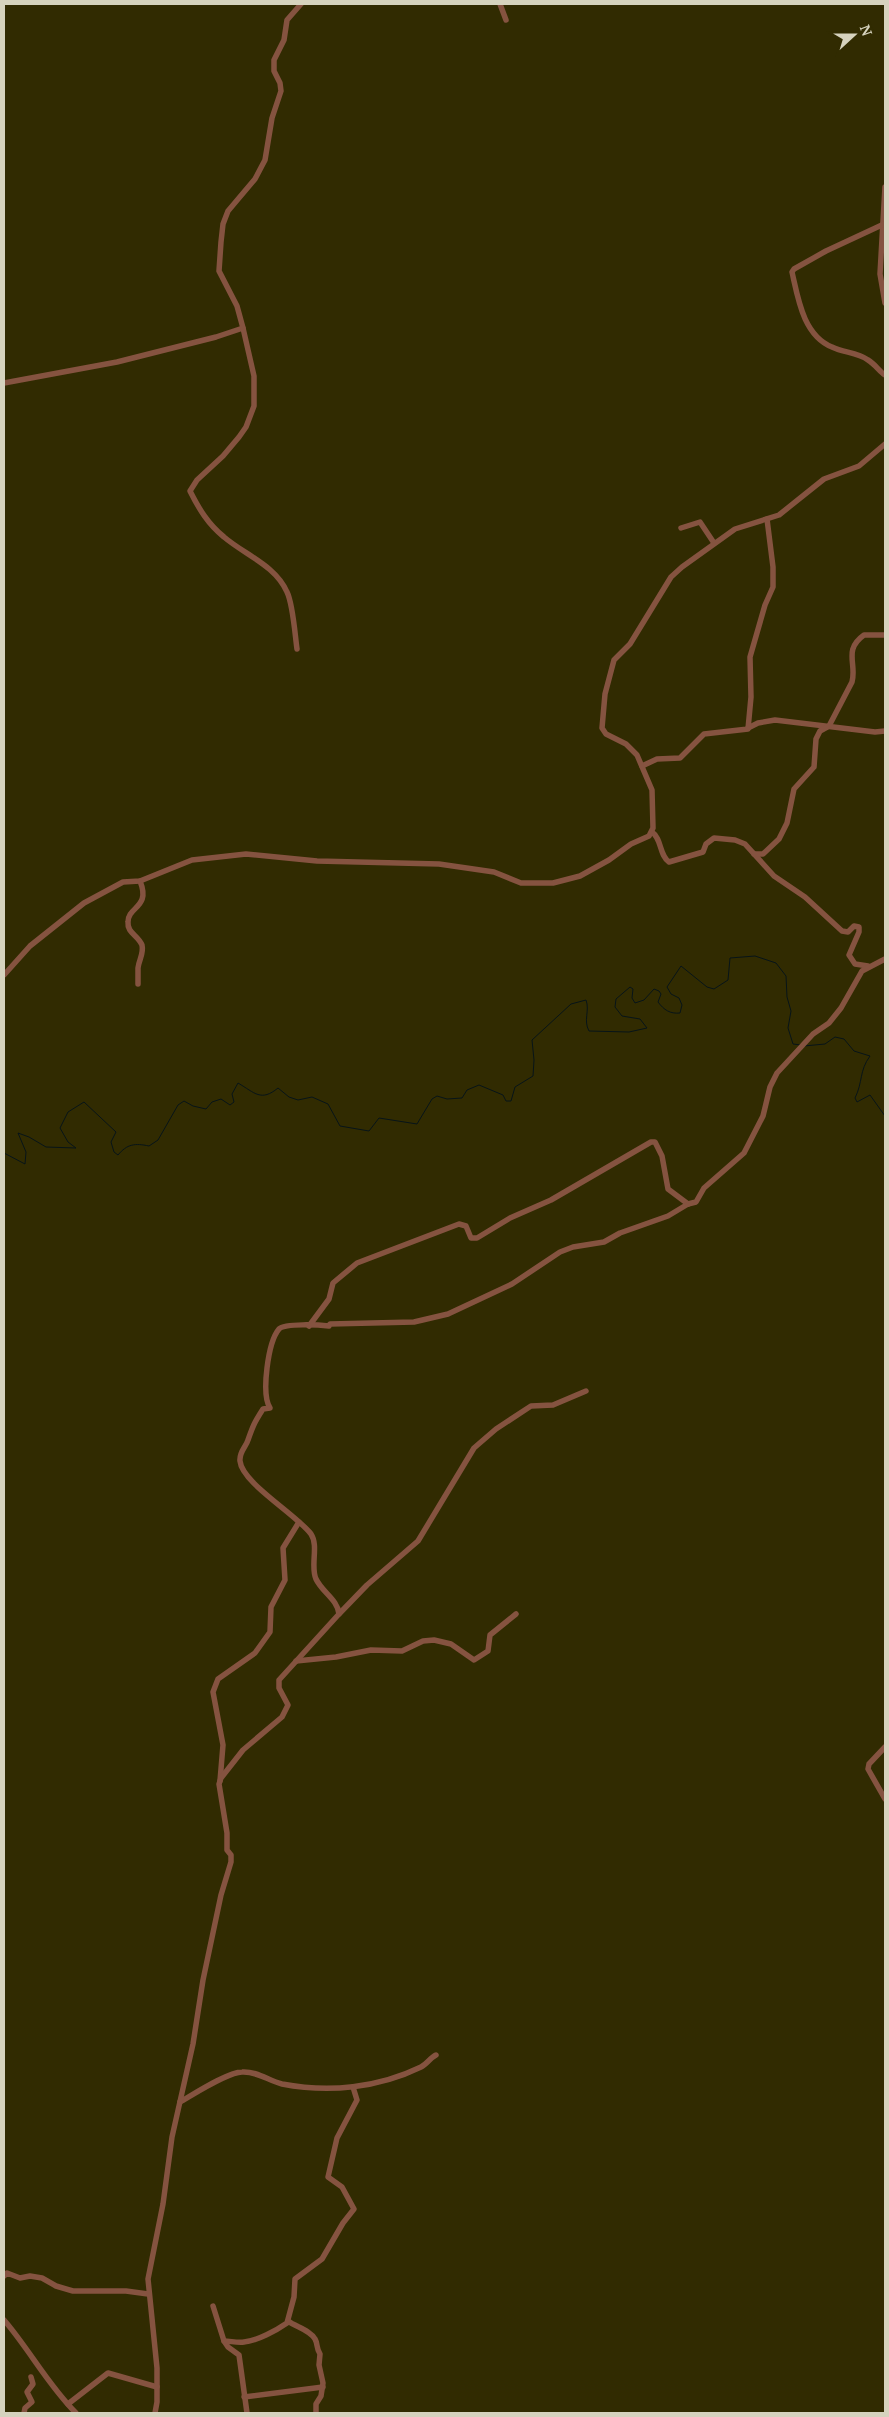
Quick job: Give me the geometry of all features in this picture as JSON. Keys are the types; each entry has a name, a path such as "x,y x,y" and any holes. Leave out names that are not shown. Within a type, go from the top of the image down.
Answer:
{"street":[{"path":"297,649 290,598 281,582 255,558 224,538 208,522 190,491 197,480 223,456 239,437 249,420 255,396 254,376 237,306 219,271 223,224 228,211 255,179 265,160 272,118 282,91 274,71 274,60 284,40 287,20 301,4"},
{"path":"500,4 506,20"},
{"path":"885,187 880,274 885,303"},
{"path":"884,224 826,251 794,269 792,272 802,313 814,333 832,348 856,354 870,360 885,375"},
{"path":"4,383 117,362 216,338 243,328"},
{"path":"4,975 18,957 84,903 123,882 140,881 192,860 246,854 317,861 439,864 494,872 521,884 553,883 569,880 598,866 625,847 649,836 652,832 652,790 635,750 603,732 601,722 604,694 611,666 630,644 671,577 735,529 779,515 830,475 850,471 859,466 885,444"},
{"path":"748,728 751,697 750,657 765,605 773,587 767,519"},
{"path":"680,528 700,522 714,544"},
{"path":"763,864 764,854 779,839 787,823 794,789 812,771 816,739 820,731 829,726 852,682 854,676 851,656 859,638 864,635 885,635"},
{"path":"642,766 657,759 680,758 704,734 746,730 758,723 775,720 875,732 885,731"},
{"path":"652,832 658,838 665,859 669,862 703,852 706,844 716,838 742,842 763,864 842,932 848,932 854,926 859,928 849,955 855,964 868,966"},
{"path":"754,854 764,854"},
{"path":"138,984 142,946 129,930 128,924 129,916 142,899 143,888 140,881"},
{"path":"339,1614 336,1604 316,1580 313,1538 299,1522 258,1487 242,1469 240,1458 249,1438 250,1430 263,1410 270,1408 266,1402 266,1384 270,1353 278,1331 288,1326 414,1322 448,1314 512,1284 560,1252 573,1247 604,1242 620,1233 668,1216 688,1204 696,1202 704,1188 744,1153 763,1116 768,1095 777,1073 813,1034 829,1023 841,1008 862,971 868,966 885,959"},
{"path":"309,1326 329,1299 333,1283 356,1263 459,1224 466,1226 470,1238 477,1238 510,1218 570,1190 651,1142 655,1142 662,1154 668,1189 688,1204"},
{"path":"220,1781 243,1750 286,1712 288,1702 278,1683 296,1660 367,1585 418,1541 434,1511 480,1441 532,1406 553,1405 586,1391"},
{"path":"155,2413 157,2387 148,2294 149,2272 158,2230 172,2137 193,2044 203,1980 221,1895 231,1862 231,1855 227,1850 227,1833 220,1792 223,1745 213,1692 218,1679 255,1653 270,1632 272,1607 285,1580 283,1548 299,1522"},
{"path":"296,1660 320,1659 371,1650 402,1651 430,1640 451,1644 474,1660 488,1651 488,1638 492,1633 516,1614"},
{"path":"885,1747 869,1764 868,1769 885,1800"},
{"path":"180,2102 240,2072 257,2074 283,2084 353,2088 372,2084 411,2071 424,2065 436,2055"},
{"path":"224,2341 244,2342 268,2334 288,2321 294,2298 295,2280 322,2259 346,2217 354,2208 342,2187 328,2177 337,2138 357,2100 353,2088"},
{"path":"4,2276 7,2273 20,2278 30,2276 43,2278 56,2286 80,2291 118,2291 148,2294"},
{"path":"213,2306 224,2341 228,2347 237,2352"},
{"path":"4,2320 76,2413"},
{"path":"288,2321 309,2333 316,2340 316,2348 320,2354 323,2387 316,2404 316,2413"},
{"path":"240,2341 237,2352 247,2413"},
{"path":"68,2404 108,2372 157,2387"},
{"path":"24,2413 25,2408 32,2402 27,2392 32,2386 31,2377"},
{"path":"244,2397 323,2387"}],"waterway":[{"path":"4,1153 25,1164 26,1152 18,1133 46,1147 76,1148 68,1142 60,1128 68,1112 84,1102 116,1132 111,1142 114,1152 118,1155 132,1145 149,1146 158,1140 178,1105 184,1101 193,1106 206,1109 212,1102 221,1099 230,1105 234,1102 232,1094 238,1083 254,1093 262,1095 267,1095 278,1088 289,1097 298,1100 312,1097 328,1104 340,1126 369,1131 379,1118 417,1124 432,1099 437,1096 447,1099 462,1098 467,1090 479,1085 503,1095 506,1101 511,1101 515,1087 533,1076 532,1040 571,1004 586,1000 587,1027 589,1031 629,1032 647,1028 640,1019 622,1016 615,1007 616,999 630,987 633,989 632,998 635,1003 644,1000 654,989 661,994 658,1002 663,1007 670,1012 680,1013 682,1005 679,998 671,994 667,987 681,966 707,987 714,989 728,980 730,958 755,956 776,963 786,976 787,997 791,1011 788,1028 793,1044 801,1045"},
{"path":"804,1046 825,1044 835,1037 844,1039 854,1051 870,1056 864,1067 855,1098 857,1102 870,1095 885,1116"}]}
